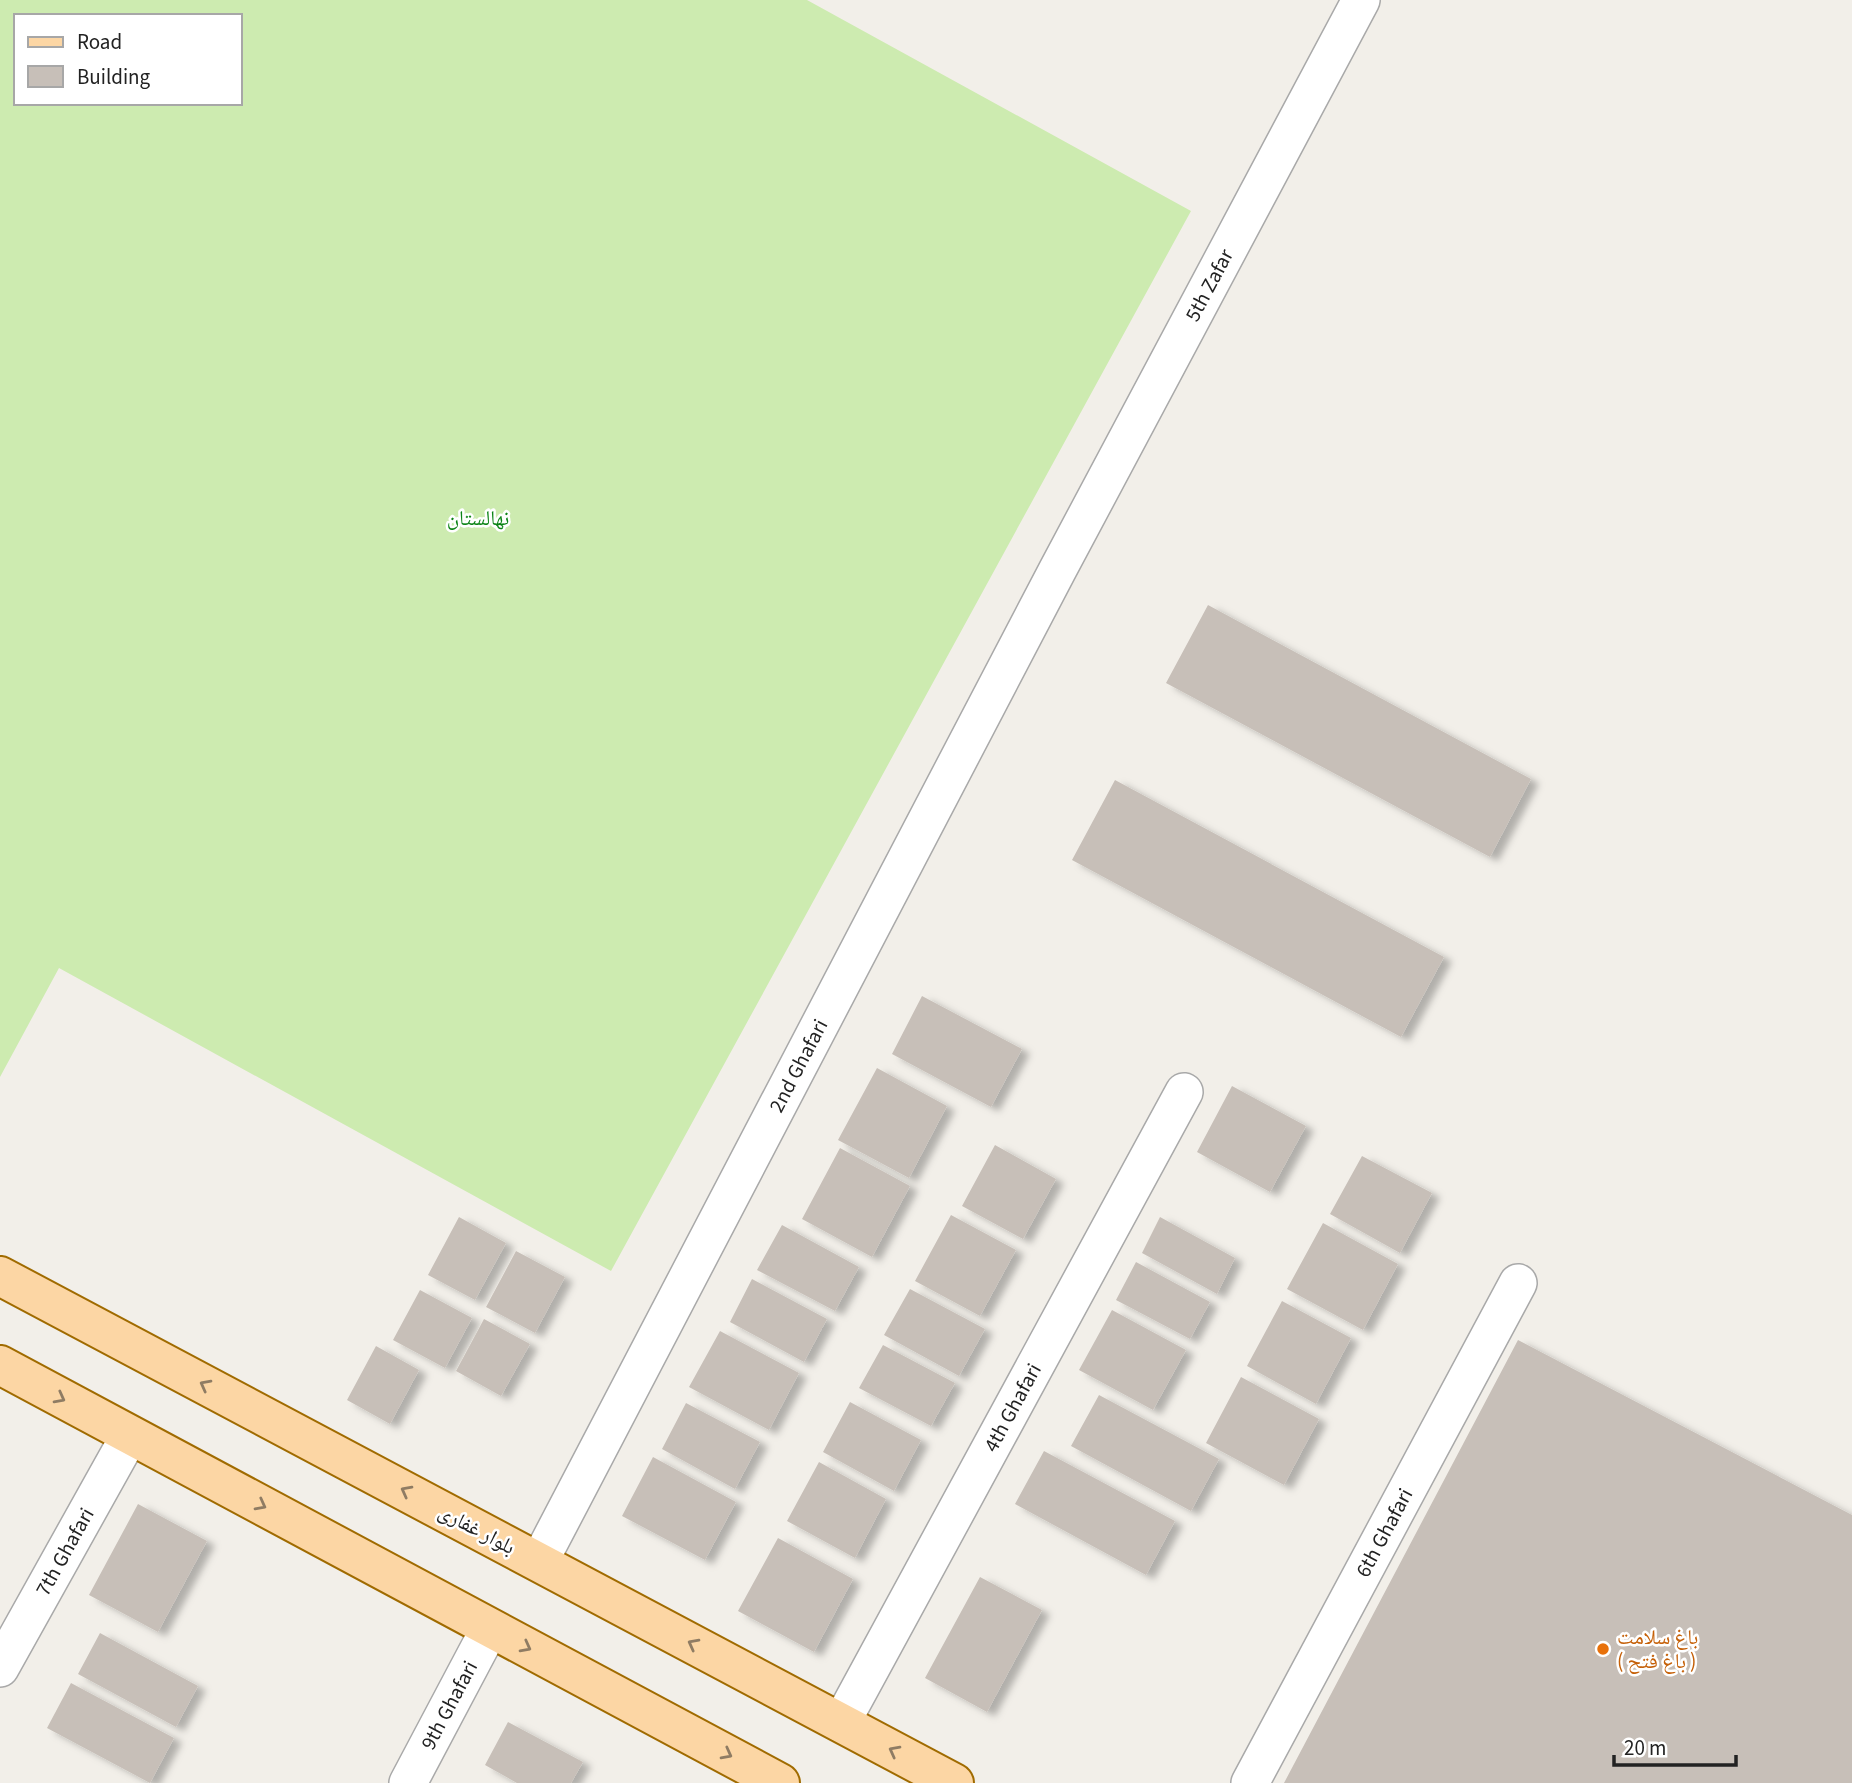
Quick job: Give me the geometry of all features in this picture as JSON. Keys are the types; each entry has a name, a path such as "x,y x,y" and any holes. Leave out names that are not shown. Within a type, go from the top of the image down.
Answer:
{"main road":[{"name":"بلوار غفاری","path":"0,1276 954,1783"},
{"path":"0,1365 780,1783"}],"street":[{"name":"5th Zafar","path":"1057,571 1361,0"},
{"name":"2nd Ghafari","path":"539,1562 1057,571"},
{"name":"4th Ghafari","path":"841,1723 1184,1092"},
{"name":"6th Ghafari","path":"1250,1783 1518,1283"},
{"name":"7th Ghafari","path":"0,1668 130,1435"},
{"name":"9th Ghafari","path":"408,1783 490,1628"}],"green space":[{"name":"نهالستان","path":"0,0 807,0 1191,211 611,1271 59,968 0,1077"}],"building":[{"path":"1208,605 1531,779 1490,857 1166,683"},
{"path":"1115,780 1444,957 1401,1037 1072,860"},
{"path":"922,996 1022,1049 991,1107 892,1054"},
{"path":"877,1068 947,1106 909,1178 838,1140"},
{"path":"1232,1086 1306,1126 1270,1192 1197,1152"},
{"path":"995,1145 1056,1179 1023,1239 962,1206"},
{"path":"840,1148 910,1186 872,1257 802,1219"},
{"path":"1362,1156 1432,1193 1400,1253 1330,1214"},
{"path":"951,1215 1016,1250 980,1316 915,1281"},
{"path":"459,1217 506,1243 475,1300 428,1275"},
{"path":"1160,1217 1235,1258 1217,1294 1142,1253"},
{"path":"1323,1223 1398,1264 1363,1330 1287,1289"},
{"path":"782,1225 859,1267 835,1311 757,1270"},
{"path":"516,1251 565,1277 535,1333 486,1307"},
{"path":"1136,1262 1210,1302 1190,1339 1116,1300"},
{"path":"752,1279 827,1319 804,1362 730,1322"},
{"path":"910,1289 985,1329 959,1376 884,1335"},
{"path":"420,1290 472,1318 445,1368 393,1340"},
{"path":"1282,1301 1351,1338 1316,1404 1247,1366"},
{"path":"1112,1310 1186,1350 1153,1410 1079,1370"},
{"path":"484,1319 530,1344 501,1396 456,1371"},
{"path":"720,1331 799,1373 769,1430 689,1387"},
{"name":"باغ سلامت ( باغ فتح )","path":"1518,1340 1852,1515 1852,1783 1284,1783"},
{"path":"883,1345 955,1383 931,1426 859,1388"},
{"path":"376,1346 419,1370 390,1424 347,1400"},
{"path":"1241,1377 1319,1419 1284,1485 1206,1443"},
{"path":"1099,1395 1219,1459 1191,1511 1071,1446"},
{"path":"850,1402 921,1440 894,1491 823,1452"},
{"path":"686,1403 760,1442 735,1489 662,1449"},
{"path":"1044,1451 1175,1521 1146,1575 1015,1504"},
{"path":"653,1457 736,1502 705,1560 622,1516"},
{"path":"819,1462 886,1499 855,1558 787,1521"},
{"path":"138,1504 207,1541 158,1632 89,1595"},
{"path":"778,1538 853,1579 814,1652 738,1611"},
{"path":"980,1577 1042,1610 987,1712 925,1678"},
{"path":"100,1633 198,1686 176,1727 78,1674"},
{"path":"71,1683 174,1738 150,1783 47,1728"},
{"path":"508,1722 583,1762 571,1783 517,1783 485,1765"}],"place":[{"name":"باغ سلامت ( باغ فتح )","path":"1603,1649"}]}
